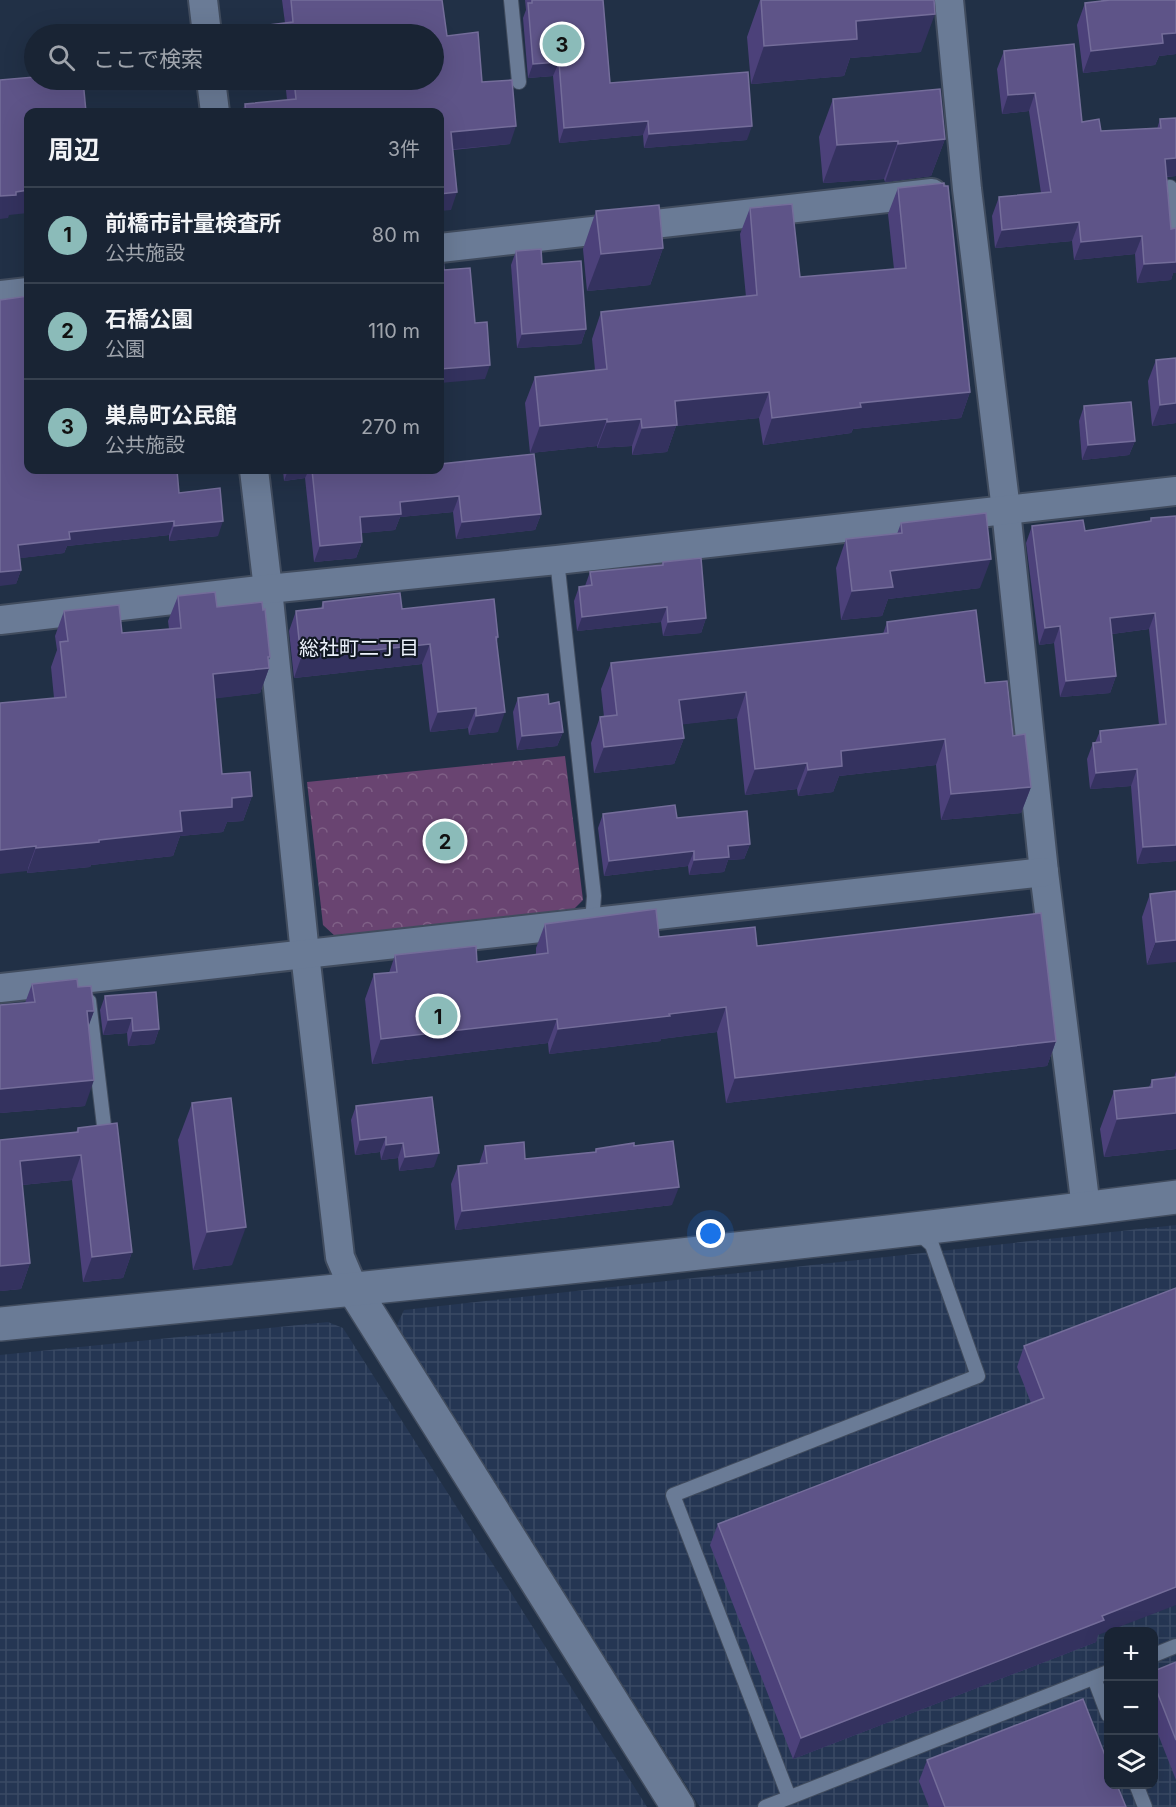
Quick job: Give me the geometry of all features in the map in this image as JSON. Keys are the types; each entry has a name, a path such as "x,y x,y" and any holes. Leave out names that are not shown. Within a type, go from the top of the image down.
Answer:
{"street":[{"path":"203,0 206,24"},
{"path":"949,0 967,189 1006,510 1044,872 1086,1208"},
{"path":"212,90 214,108"},
{"path":"444,248 967,189"},
{"path":"0,295 24,292"},
{"path":"254,474 305,954 340,1257 354,1290 678,1807"},
{"path":"0,620 1176,491"},
{"path":"0,988 1044,872"},
{"path":"0,1324 354,1290 914,1229 1176,1197"}],"lane":[{"path":"511,0 519,82"},
{"path":"1170,187 1176,223"},
{"path":"557,560 594,896 592,922"},
{"path":"87,978 105,1134"},
{"path":"789,1797 673,1494 978,1376 932,1245 914,1229"},
{"path":"1158,1653 1176,1646"},
{"path":"765,1807 1104,1674"},
{"path":"1094,1678 1104,1704"},
{"path":"1138,1789 1145,1807"}],"shaded area":[{"path":"1176,1225 1176,1807 700,1807 396,1327 404,1310"},
{"path":"328,1322 343,1328 647,1807 0,1807 0,1355"}],"green space":[{"path":"565,756 583,900 572,911 336,937 323,925 307,782"}],"building":[{"path":"291,0 442,0 447,36 478,32 482,82 512,80 516,126 451,132 457,192 444,194 444,108 246,108 245,104 296,99 295,90 444,90 444,24 277,24 293,22"},
{"path":"532,0 603,0 610,83 748,72 752,126 649,134 648,121 564,128 559,62 533,64 528,3 532,3"},
{"path":"761,0 934,0 935,14 856,21 857,39 764,46"},
{"path":"1110,0 1176,0 1176,33 1162,34 1163,43 1091,51 1085,3"},
{"path":"1074,44 1082,122 1099,119 1101,131 1161,128 1160,119 1176,118 1176,158 1165,159 1171,229 1176,228 1176,262 1144,264 1142,236 1081,242 1079,222 1002,230 999,197 1051,192 1035,93 1008,95 1004,51"},
{"path":"24,78 24,90 84,90 86,108 24,108 24,191 16,192 16,195 0,196 0,80"},
{"path":"940,89 945,139 898,144 898,141 837,145 833,99"},
{"path":"944,183 944,186 948,186 970,392 860,403 861,407 772,418 769,392 675,401 677,425 642,428 641,419 607,422 607,419 540,426 535,377 607,369 601,312 757,295 750,208 792,204 800,277 906,268 898,188"},
{"path":"659,205 663,248 601,254 596,211"},
{"path":"541,249 542,264 581,261 586,329 522,334 516,251"},
{"path":"470,268 475,323 487,322 490,365 444,369 444,270"},
{"path":"24,297 24,474 177,474 179,493 220,488 223,521 174,526 174,521 69,532 70,539 18,545 21,570 0,572 0,300"},
{"path":"1176,358 1176,403 1160,405 1156,360"},
{"path":"1131,402 1135,441 1088,445 1084,406"},
{"path":"534,454 541,514 462,522 459,496 400,502 401,514 360,517 362,542 320,546 312,474 444,474 444,464"},
{"path":"986,513 991,559 890,571 893,587 852,591 846,539 902,533 901,523"},
{"path":"1176,516 1176,845 1143,847 1137,769 1096,773 1093,743 1101,742 1100,731 1166,724 1155,613 1110,618 1116,676 1066,681 1060,626 1045,628 1032,526 1083,520 1085,531 1151,521 1151,518"},
{"path":"701,558 706,618 668,622 667,607 582,617 579,587 592,585 590,572 663,565 663,562"},
{"path":"215,592 217,607 262,602 263,610 265,609 269,668 213,674 222,774 250,772 252,796 232,798 232,807 180,811 182,831 99,840 99,842 0,850 0,703 66,697 60,642 68,641 64,611 119,605 122,633 181,628 178,596"},
{"path":"400,593 402,609 494,599 505,712 476,716 476,708 438,712 430,644 301,658 296,611 323,608 323,602"},
{"path":"976,610 985,683 1007,681 1013,736 1025,734 1031,787 951,794 945,739 841,751 842,766 808,770 807,763 755,769 746,692 679,700 684,738 604,747 600,717 617,715 611,663 888,633 887,622"},
{"path":"548,694 549,704 559,702 563,732 522,736 518,698"},
{"path":"675,805 677,818 747,811 750,844 728,846 729,857 694,860 694,851 609,861 603,814"},
{"path":"1176,891 1176,940 1156,942 1150,894"},
{"path":"656,909 659,937 755,927 757,946 1041,913 1056,1041 735,1078 726,1007 558,1029 557,1019 381,1039 374,974 397,972 395,955 476,946 477,962 548,953 545,924"},
{"path":"77,979 78,987 91,986 94,1011 87,1011 94,1080 0,1089 0,1005 35,1002 32,984"},
{"path":"156,992 159,1029 133,1031 132,1018 108,1020 105,996"},
{"path":"1176,1077 1176,1113 1117,1119 1114,1091 1152,1087 1152,1080"},
{"path":"432,1097 439,1153 405,1157 403,1143 386,1145 386,1137 360,1140 356,1106"},
{"path":"231,1098 246,1227 207,1232 192,1103"},
{"path":"117,1123 132,1252 92,1257 81,1155 20,1161 30,1263 0,1266 0,1140 78,1132 78,1128"},
{"path":"673,1141 679,1187 462,1211 458,1166 487,1163 485,1146 524,1142 525,1159 596,1152 596,1149 634,1143 634,1146"},
{"path":"1176,1288 1176,1587 1102,1616 1104,1620 801,1738 718,1524 1044,1398 1024,1346"},
{"path":"1176,1662 1176,1740 1158,1694 1158,1669"},
{"path":"1083,1699 1104,1753 1104,1789 1119,1789 1126,1807 945,1807 927,1760"}],"place":[{"name":"巣鳥町公民館","path":"562,44"},
{"name":"石橋公園","path":"445,841"},
{"name":"前橋市計量検査所","path":"438,1016"}],"district":[{"name":"総社町二丁目","path":"359,648"}]}
